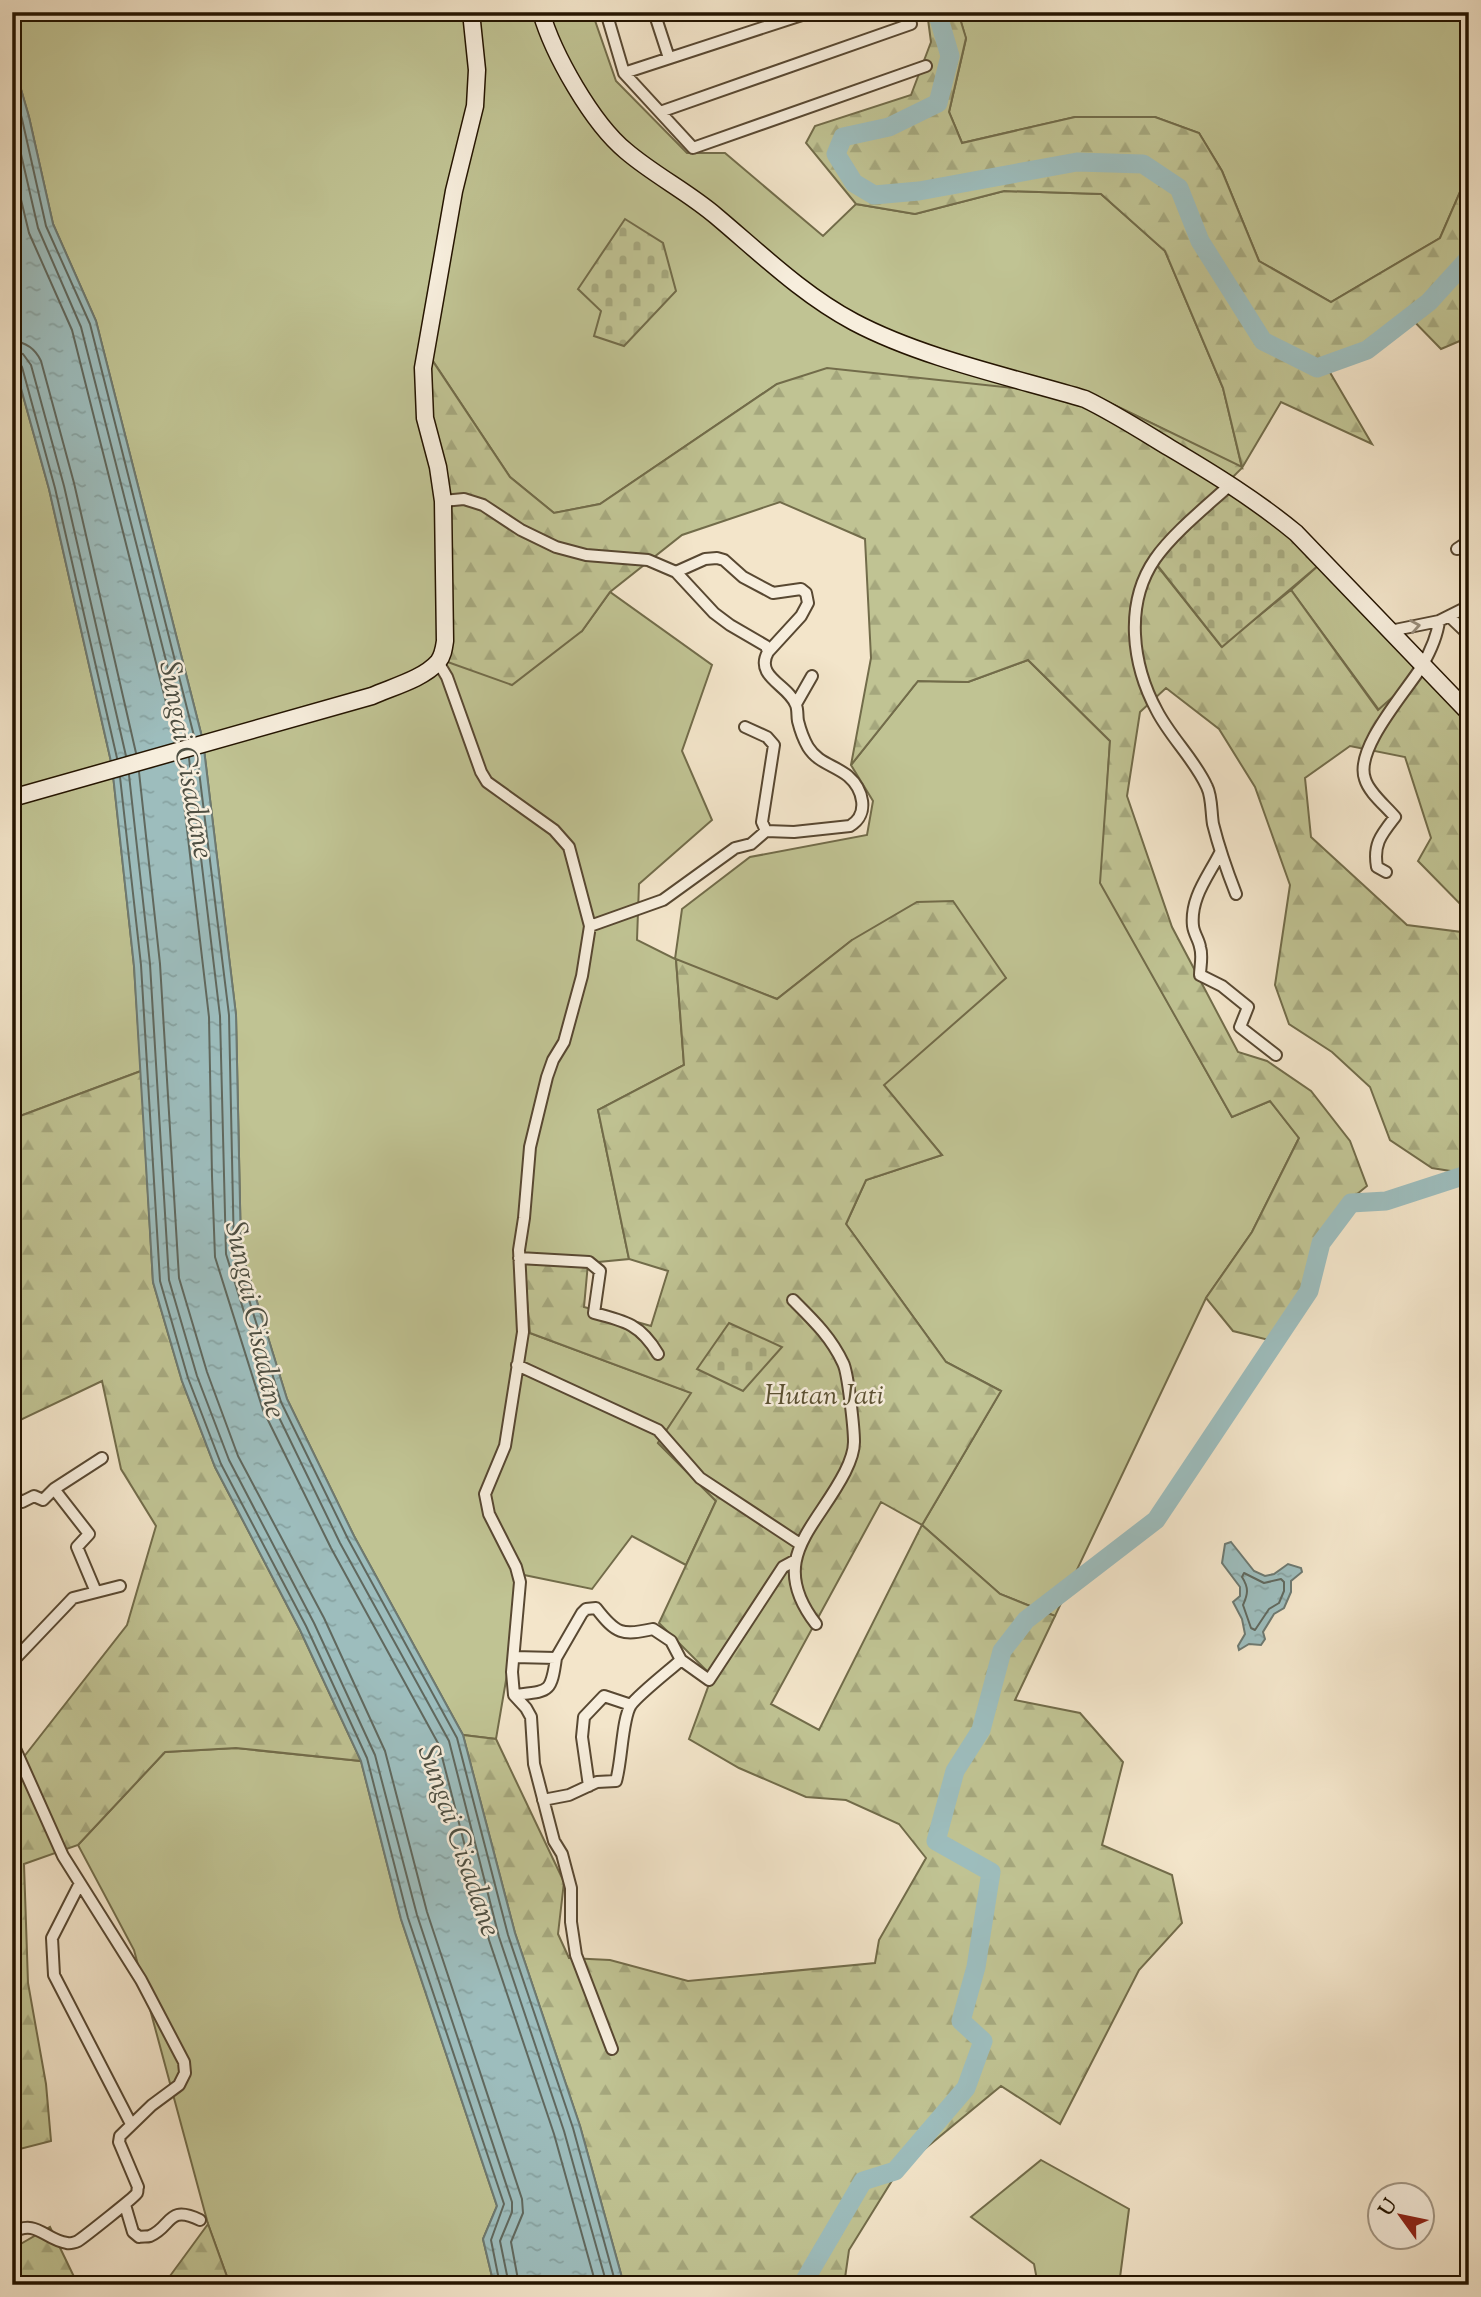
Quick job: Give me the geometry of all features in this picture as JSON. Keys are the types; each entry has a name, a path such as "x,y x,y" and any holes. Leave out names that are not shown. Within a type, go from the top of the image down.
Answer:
{"street":[{"path":"12,798 372,696 420,675 438,662 445,640 443,501 438,467 425,418 423,368 454,191 475,106 477,70 471,12"},
{"path":"541,12 551,41 574,83 599,122 624,150 714,214 822,303 855,323 917,350 1085,399 1231,484 1296,533 1469,713"},
{"path":"606,12 624,73 693,148 926,66"},
{"path":"624,73 811,12"},
{"path":"658,13 669,58"},
{"path":"660,112 911,24"},
{"path":"1231,484 1156,558 1142,582 1135,610 1134,633 1140,668 1157,711 1208,788 1220,853 1236,894"},
{"path":"443,501 464,499 483,505 521,530 556,547 586,555 648,560 676,572 714,613 766,646 768,652"},
{"path":"1457,549 1469,541"},
{"path":"676,572 705,559 718,558 743,577 773,593 801,589 806,593 808,603 801,616 763,661 765,669 796,704"},
{"path":"1390,631 1444,619 1469,606"},
{"path":"1444,619 1469,635"},
{"path":"1386,873 1377,867 1374,853 1379,838 1395,817 1368,785 1364,777 1364,763 1370,743 1422,666 1444,619"},
{"path":"438,662 447,677 487,782 554,830 569,846 590,926 582,976 564,1042 547,1077 530,1147 519,1258 523,1332 505,1446 485,1494 489,1514 516,1567 520,1582 512,1672 514,1695 531,1717 534,1764 554,1841 562,1854 571,1888 571,1922 576,1955 612,2049"},
{"path":"590,926 663,900 735,848 751,844 766,831 794,832 854,824 861,814 862,796 848,776 820,761 808,747 798,724 796,704 812,676"},
{"path":"744,727 767,737 774,745 762,822 766,831"},
{"path":"1220,853 1197,893 1192,914 1193,929 1201,949 1200,975 1222,986 1248,1007 1240,1027 1276,1055"},
{"path":"519,1258 589,1262 600,1271 594,1313 627,1321 649,1339 658,1354"},
{"path":"793,1300 823,1330 844,1365 854,1444 846,1471 800,1544 796,1560 797,1592 802,1605 816,1624"},
{"path":"517,1365 658,1430 700,1478 800,1544"},
{"path":"12,1495 22,1502 34,1496 43,1500 54,1489 102,1458"},
{"path":"54,1489 89,1534 77,1547 96,1592"},
{"path":"514,1695 548,1689 552,1683 556,1658 582,1613 586,1609 596,1608 610,1626 630,1634 653,1629 671,1641 681,1660 709,1681 783,1567 796,1560"},
{"path":"12,1662 73,1598 120,1586"},
{"path":"514,1657 556,1658"},
{"path":"543,1800 569,1795 597,1782 616,1781 631,1705 681,1660"},
{"path":"589,1786 582,1737 583,1717 604,1696 631,1705"},
{"path":"12,1742 63,1856 141,1980 184,2062 185,2073 179,2085 120,2136 119,2142 138,2187 137,2193 125,2205 76,2242 68,2244 29,2227 21,2227 12,2233"},
{"path":"80,1882 52,1938 54,1975 131,2124"},
{"path":"125,2205 133,2232 139,2237 151,2235 174,2215 189,2215 200,2220"}],"green space":[{"path":"12,12 545,12 546,16 562,12 592,12 616,81 687,153 725,153 823,236 856,204 915,214 1004,191 1101,194 1165,251 1223,388 1242,468 1098,397 777,384 600,504 554,513 510,477 431,358 582,631 610,592 712,665 682,751 712,820 639,884 637,940 675,959 682,909 750,857 867,835 873,801 851,765 918,681 968,682 1028,660 1110,741 1101,883 1232,1117 1270,1101 1299,1138 1252,1232 1206,1298 1055,1616 1000,1594 922,1525 1001,1391 946,1362 846,1224 866,1180 942,1155 883,1085 1005,978 852,940 777,999 676,960 684,1065 598,1110 629,1259 588,1263 530,1333 692,1393 658,1443 716,1501 686,1565 632,1536 592,1589 524,1575 496,1739 463,1735 354,1536 287,1399 241,1250 236,1015 203,741 96,321 53,224 29,117 12,58"},
{"path":"927,12 958,12 966,38 949,112 962,143 1075,117 1155,117 1199,133 1222,171 1259,261 1331,302 1440,238 1463,185 1469,183 1469,337 1441,349 1405,312 1328,369 1372,444 1281,402 1242,468 1151,558 1221,646 1291,590 1378,710 1421,672 1469,719 1469,905 1466,910 1418,861 1431,838 1405,757 1350,746 1305,778 1311,837 1407,925 1469,933 1469,1174 1432,1168 1390,1140 1370,1087 1332,1052 1289,1024 1275,985 1290,885 1255,787 1219,729 1166,688 1140,712 1127,796 1172,927 1238,1052 1267,1061 1311,1091 1350,1141 1367,1186 1341,1207 1308,1305 1281,1343 1233,1331 1206,1298 1252,1232 1299,1138 1270,1101 1232,1117 1100,883 1110,741 1028,660 968,682 918,681 851,765 871,658 865,539 780,502 682,535 610,592 582,631 512,685 442,660 430,357 510,477 554,513 600,504 777,384 827,368 1098,397 1242,467 1223,388 1165,251 1101,194 1004,191 915,214 856,204 806,143 815,126 911,95 931,42"},
{"path":"958,12 1469,12 1469,183 1463,185 1440,238 1331,302 1259,261 1222,171 1199,133 1155,117 1075,117 962,143 949,112 966,39"},
{"path":"625,219 663,243 676,291 624,346 594,336 601,311 578,289"},
{"path":"12,356 49,489 112,766 134,966 141,1071 12,1119"},
{"path":"1230,489 1306,549 1320,564 1222,647 1151,557"},
{"path":"1320,564 1421,672 1379,710 1291,590"},
{"name":"Hutan Jati","path":"953,901 1006,978 884,1085 942,1155 866,1180 846,1224 946,1362 1001,1391 922,1525 1000,1594 1055,1616 1015,1700 1080,1713 1123,1762 1102,1845 1172,1875 1182,1923 1139,1970 1060,2124 1001,2086 898,2171 849,2250 844,2285 624,2285 580,2126 515,1933 463,1735 496,1739 564,1882 558,1934 569,1958 610,1960 688,1981 875,1963 879,1940 926,1858 899,1824 846,1800 806,1797 739,1768 689,1739 712,1676 659,1623 716,1501 658,1443 691,1393 530,1333 523,1256 588,1263 584,1307 651,1326 668,1271 629,1259 598,1110 684,1065 676,959 777,999 852,940 917,902","holes":["881,1502 922,1525 819,1730 771,1704"]},
{"path":"141,1071 153,1282 182,1381 215,1467 300,1630 361,1761 236,1748 165,1752 78,1845 24,1864 28,1983 46,2084 51,2141 12,2151 12,1772 127,1625 156,1526 121,1469 102,1381 12,1424 12,1119"},
{"path":"729,1323 782,1347 743,1391 697,1369"},
{"path":"236,1748 361,1761 401,1919 497,2206 483,2239 494,2285 230,2285 208,2224 134,1950 78,1845 165,1752"},
{"path":"1041,2160 1129,2209 1119,2285 1038,2285 1034,2264 971,2217"},
{"path":"208,2224 230,2285 137,2285 170,2276"},
{"path":"50,2227 78,2285 12,2285 12,2249"}],"water":[{"name":"Sungai Cisadane","path":"12,58 29,117 53,224 96,321 203,741 236,1015 241,1250 287,1399 354,1536 463,1735 515,1933 580,2126 624,2285 494,2285 483,2239 497,2206 401,1919 361,1761 300,1630 215,1467 182,1381 153,1282 134,966 112,766 49,489 12,356"},
{"path":"1231,1542 1254,1571 1265,1576 1274,1574 1288,1564 1301,1568 1302,1572 1291,1581 1291,1592 1284,1608 1274,1614 1263,1632 1265,1639 1261,1645 1249,1644 1239,1650 1238,1646 1245,1634 1242,1619 1233,1602 1240,1596 1240,1587 1222,1563 1225,1544"}],"waterway":[{"path":"937,12 950,56 938,103 889,127 843,137 836,154 854,183 874,195 919,191 1077,162 1143,164 1179,188 1200,241 1263,341 1317,368 1367,350 1429,302 1469,258"},
{"path":"802,2285 863,2181 895,2171 966,2088 983,2041 961,2021 976,1967 991,1872 936,1841 955,1771 981,1730 1002,1651 1026,1620 1156,1520 1309,1291 1321,1243 1351,1203 1386,1201 1469,1174"}]}
